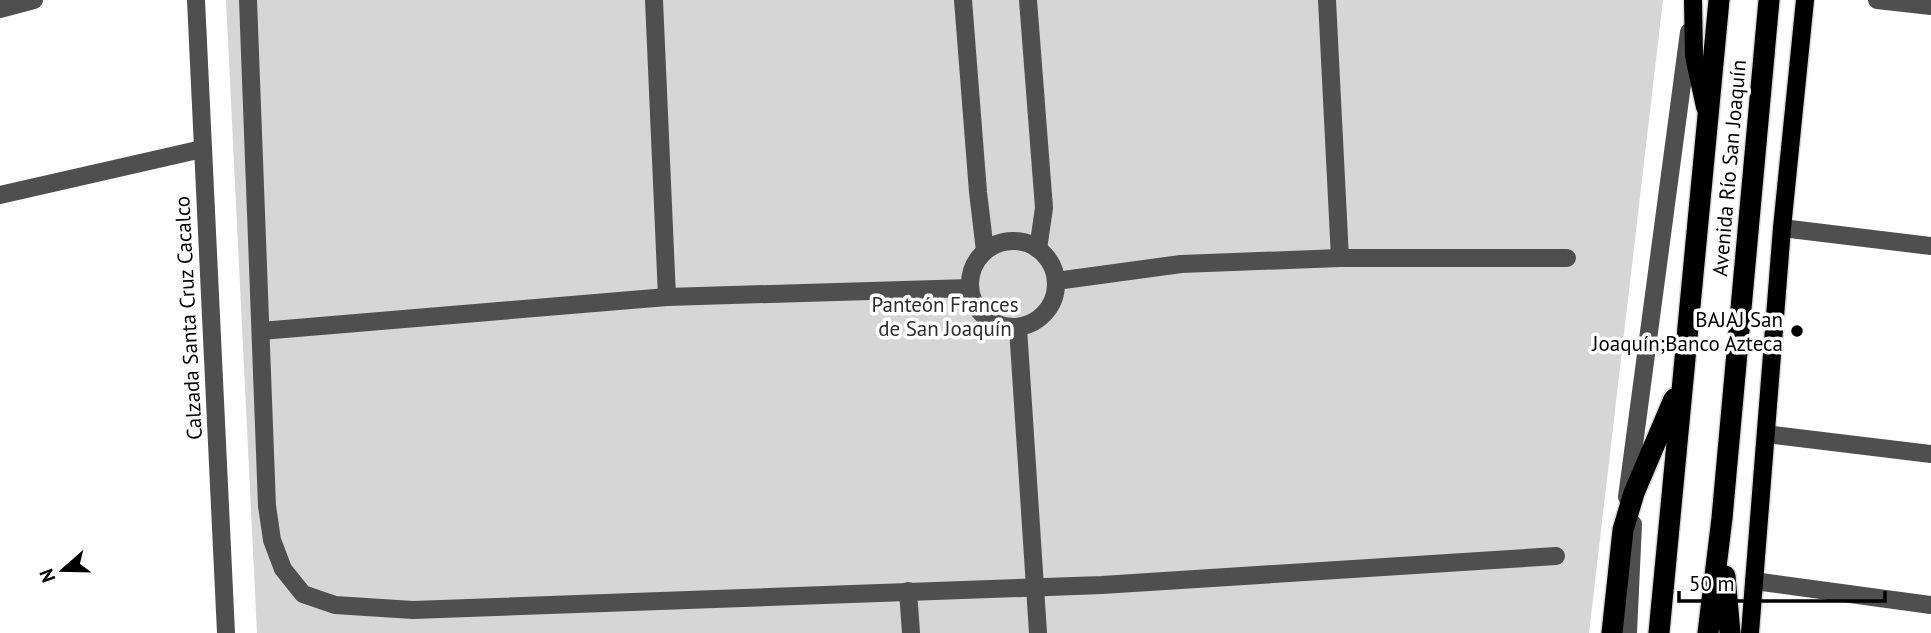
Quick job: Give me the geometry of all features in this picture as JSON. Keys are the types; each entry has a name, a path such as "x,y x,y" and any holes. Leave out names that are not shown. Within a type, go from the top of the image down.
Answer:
{"highway":[{"name":"Avenida Río San Joaquín","path":"1659,633 1718,0"},
{"name":"Avenida Río San Joaquín","path":"1708,633 1722,518 1769,0"},
{"path":"1612,633 1623,530 1634,493 1682,381"},
{"path":"1722,518 1730,633"}],"main road":[{"path":"1750,633 1782,228 1805,0"},
{"name":"Avenida Río San Joaquín","path":"1692,6 1694,56 1707,116"}],"street":[{"path":"0,9 34,0"},
{"name":"Calzada Santa Cruz Cacalco","path":"196,0 226,633"},
{"path":"248,0 267,506 272,540 283,569 303,594 335,605 413,610 1035,587 1556,556"},
{"path":"664,0 654,0 667,297"},
{"path":"963,0 985,251"},
{"path":"1028,0 1044,208 1038,249"},
{"path":"1327,0 1340,258"},
{"path":"1877,0 1931,6"},
{"path":"1623,530 1692,6"},
{"path":"0,195 202,149"},
{"path":"1782,228 1931,246"},
{"path":"1021,242 1038,249 1051,262 1056,281 1054,298 1046,312 1034,322 1018,328 1002,326 986,318 975,305 970,288 974,266 985,251 1002,243 1021,242"},
{"path":"1056,281 1181,264 1340,258 1567,258"},
{"path":"261,331 667,297 970,288"},
{"path":"1018,328 1038,633"},
{"path":"1766,434 1931,454"},
{"path":"1628,633 1634,493"},
{"path":"1754,581 1931,605"},
{"path":"908,591 911,633"}],"green space":[{"name":"Panteón Frances de San Joaquín","path":"226,0 1663,0 1589,633 257,633"}],"place":[{"name":"BAJAJ San Joaquín;Banco Azteca","path":"1797,331"}]}
